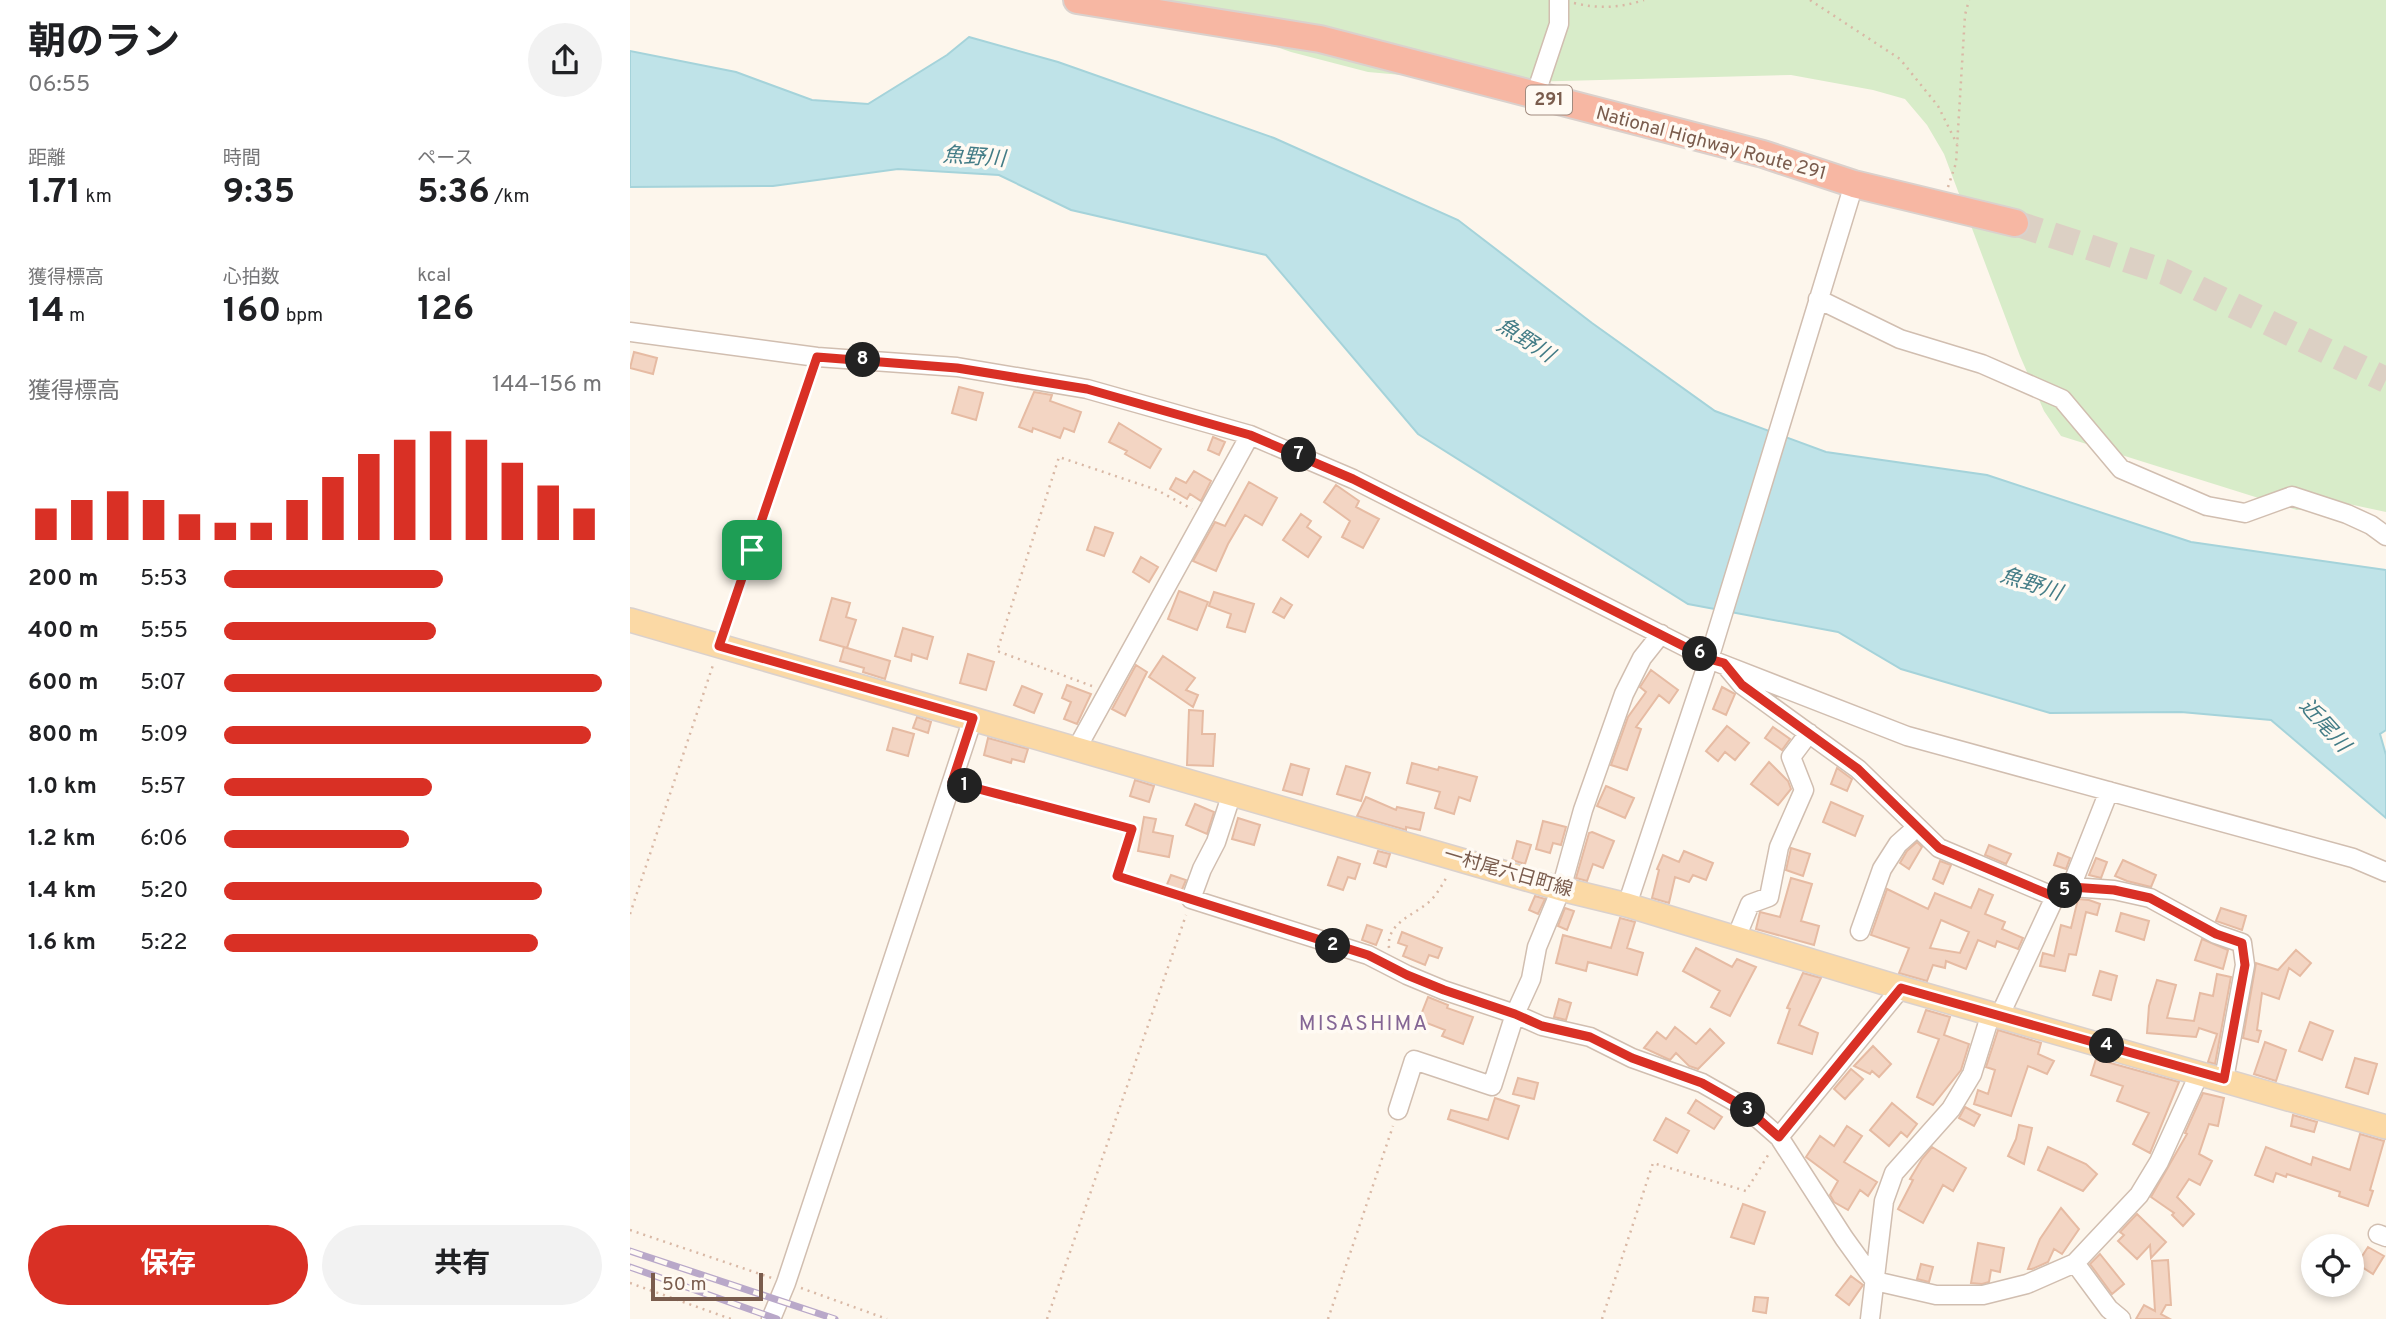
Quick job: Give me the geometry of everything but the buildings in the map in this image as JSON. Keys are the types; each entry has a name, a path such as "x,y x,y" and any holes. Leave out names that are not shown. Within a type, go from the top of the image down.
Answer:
{"highway":[{"name":"National Highway Route 291","path":"1077,0 1320,39 1763,154 1854,184 2015,223"}],"main road":[{"name":"一村尾六日町線","path":"630,620 1561,889 1627,905 1901,988 2386,1127"}],"street":[{"path":"1535,96 1559,24 1561,0"},
{"path":"1627,905 1717,661 1818,299 1854,184"},
{"path":"1818,299 1900,339 1982,364 2062,399 2121,469 2207,506 2245,513 2292,496 2347,514 2371,525 2386,536"},
{"path":"630,332 817,357 957,368 1087,389 1250,435 1353,479 1717,661 1834,709 1907,736 2353,858 2386,872"},
{"path":"1077,748 1250,435"},
{"path":"1398,1110 1414,1060 1492,1086 1515,1014 1531,979 1537,947 1561,889 1583,810 1624,695 1643,658 1661,634"},
{"path":"1717,661 1742,685 1858,769 1939,848 2055,897"},
{"path":"771,1319 786,1283 973,718"},
{"path":"1736,938 1750,904 1769,897 1779,847 1804,790 1791,757 1809,733"},
{"path":"2071,887 2109,791"},
{"path":"1232,793 1216,842 1191,899 1368,955 1444,990 1542,1026 1590,1037 1632,1058 1702,1083 1746,1108 1779,1137 1875,1281 1936,1295 1983,1295 2027,1284 2075,1263 2139,1195 2159,1162 2200,1072"},
{"path":"1860,931 1882,869 1898,844 1917,827"},
{"path":"1870,1319 1884,1201 1894,1173 1951,1109 1972,1074 1995,1014 2055,897 2071,887 2114,890 2150,898 2216,934 2242,943 2245,965 2224,1079"},
{"path":"1779,1137 1901,988"},
{"path":"2075,1263 2109,1316"}],"path":[{"path":"1561,0 1594,8 1625,6 1644,0"},
{"path":"1810,0 1900,59 1938,106 1957,144"},
{"path":"1941,207 1955,163 1965,15 1969,0"},
{"path":"630,914 817,357"},
{"path":"1109,691 997,651 1059,457 1157,490 1205,516"},
{"path":"952,782 1132,829 1117,876 1191,899 1047,1319"},
{"path":"1391,966 1388,940 1394,929 1406,917 1432,900 1458,859"},
{"path":"1328,1319 1398,1110"},
{"path":"1602,1319 1653,1163 1746,1191 1779,1137"},
{"path":"630,1230 887,1319"},
{"path":"630,1283 731,1319"}],"green space":[{"path":"1155,0 2386,0 2386,512 2344,503 2297,510 2061,436 2044,411 2020,356 1944,154 1927,125 1905,99 1873,90 1791,75 1491,83 1368,72 1291,52 1188,17"}],"water":[{"path":"969,37 1058,62 1274,138 1458,220 1592,323 1715,411 1826,452 1987,475 2191,542 2386,570 2386,730 2380,734 2386,755 2386,818 2271,720 2181,712 2050,713 1901,669 1838,632 1688,604 1418,434 1266,255 1071,210 999,175 898,169 773,186 630,187 630,51 736,72 812,100 868,104 947,55"}],"tunnel":[{"path":"2015,223 2165,272 2386,380"}],"railway":[{"path":"630,1251 835,1319"},
{"path":"630,1267 777,1319"}],"district":[{"name":"MISASHIMA","path":"1364,1024"}],"route":[{"path":"817,357 957,368 1087,389 1250,435 1353,479 1709,659 1724,663 1742,685 1858,769 1939,848 2055,897 2071,887 2114,890 2150,898 2216,934 2242,943 2245,965 2224,1079 1901,988 1779,1137 1746,1108 1702,1083 1632,1058 1590,1037 1542,1026 1444,990 1368,955 1117,876 1132,829 952,782 973,718 719,646 752,550 817,357"}],"water label":[{"name":"魚野川","path":"974,158"},
{"name":"魚野川","path":"1525,341"},
{"name":"魚野川","path":"2031,585"},
{"name":"近尾川","path":"2324,726"}]}
